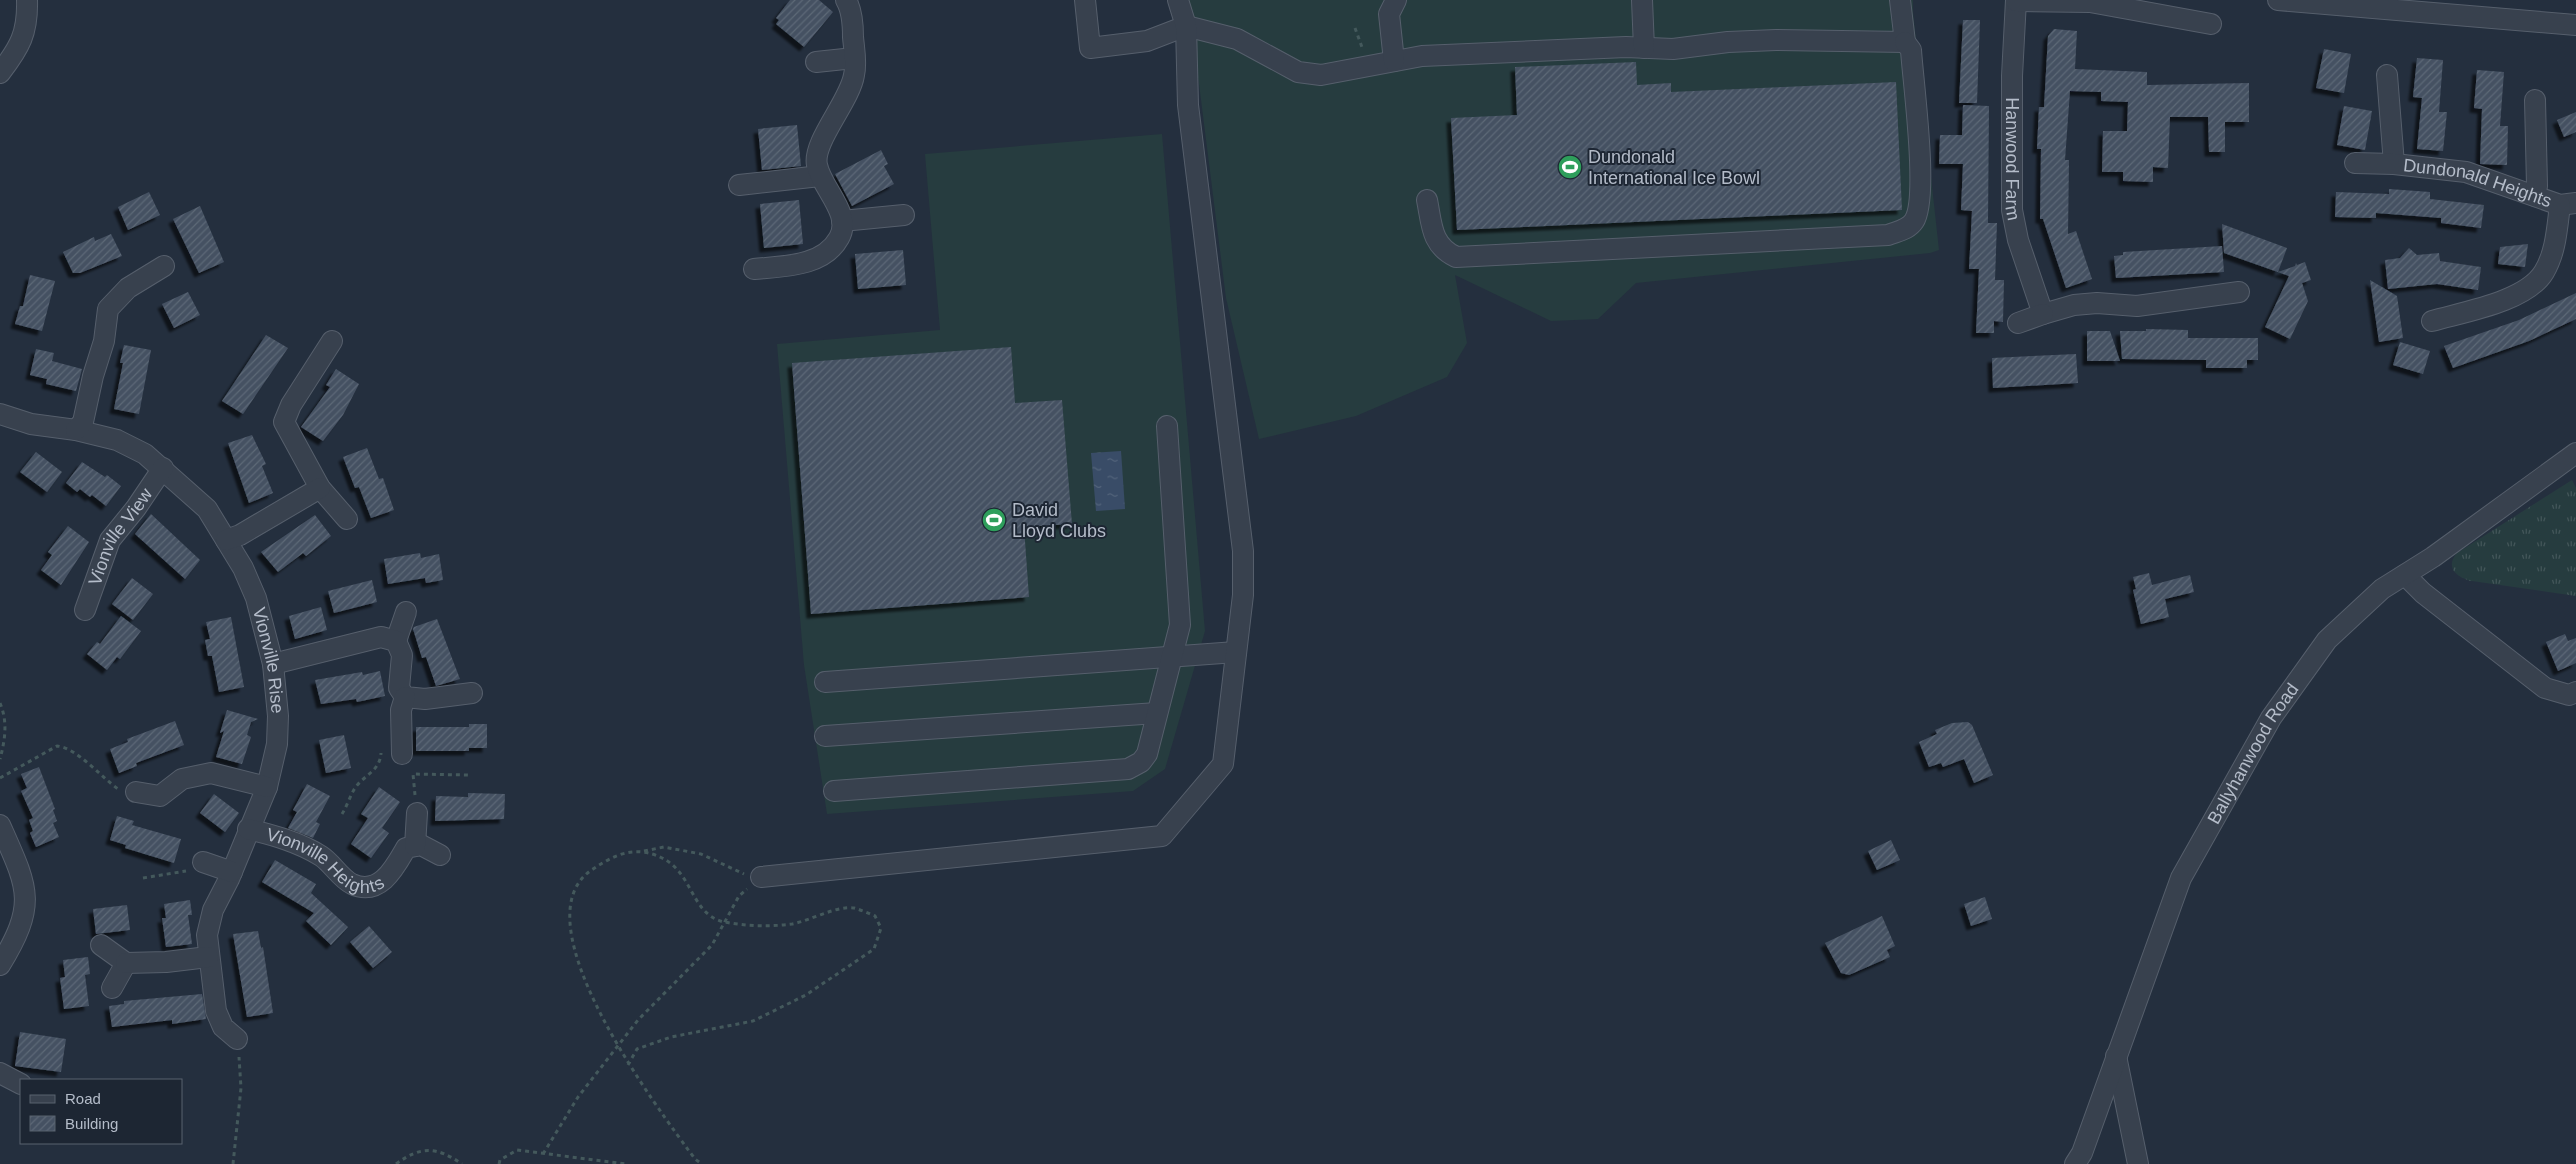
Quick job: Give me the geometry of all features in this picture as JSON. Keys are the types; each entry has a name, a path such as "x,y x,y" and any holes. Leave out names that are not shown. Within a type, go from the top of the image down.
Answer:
{"street":[{"path":"0,73 16,52 26,30 27,0"},
{"path":"754,269 806,263 829,251 840,238 842,221 840,211 820,176 816,163 819,148 849,91 855,74 853,28 846,0"},
{"path":"1085,0 1090,48 1147,41 1186,26 1237,39 1298,72 1321,75 1422,56 1644,48 1673,49 1728,42 1776,40 1905,42"},
{"path":"761,877 1162,836 1223,764 1243,595 1243,551 1188,105 1186,26 1178,0"},
{"path":"1394,61 1389,14 1396,0"},
{"path":"1642,0 1644,48"},
{"path":"1427,200 1436,240 1443,251 1456,257 1888,235 1907,228 1915,219 1921,186 1911,50 1905,42 1900,0"},
{"path":"2281,0 2337,2 2576,25"},
{"path":"2016,1 2090,2 2211,24"},
{"name":"Hanwood Farm","path":"2016,1 2012,76 2012,210 2018,240 2043,314"},
{"path":"816,62 854,58"},
{"name":"Dundonald Heights","path":"2387,75 2394,164"},
{"path":"2535,100 2537,186 2535,196"},
{"name":"Dundonald Heights","path":"2355,164 2394,164 2466,172 2535,196 2568,204 2543,273 2522,293 2432,321"},
{"path":"740,185 820,176"},
{"path":"842,221 904,215"},
{"path":"76,430 83,422 93,376 104,341 108,309 128,288 164,266"},
{"path":"2018,323 2043,314 2082,305 2097,303 2137,306 2239,292"},
{"path":"332,341 291,405 284,422 320,488 347,520"},
{"name":"Vionville Rise","path":"0,414 31,424 76,430 117,440 145,454 207,509 226,540 256,598 273,664 278,716 277,744 267,786 232,872 213,910 207,934 208,958 216,1011 223,1027 237,1039"},
{"path":"834,791 1128,769 1141,762 1147,754 1170,656 1180,625 1167,426"},
{"name":"Ballyhanwood Road","path":"2074,1164 2082,1153 2181,878 2271,718 2327,640 2382,589 2433,557 2576,453"},
{"name":"Vionville View","path":"86,610 110,540 136,508 163,468"},
{"path":"226,540 240,535 320,488"},
{"path":"2405,575 2431,599 2545,688 2569,695 2576,692"},
{"path":"402,754 401,710 405,697 400,688 402,655 396,641 406,612"},
{"path":"273,664 381,637 396,641"},
{"path":"825,682 1236,652"},
{"path":"405,697 425,699 472,693"},
{"path":"825,736 1157,713"},
{"path":"136,792 160,796 182,779 210,773 267,786"},
{"path":"417,813 416,846 421,845 440,855"},
{"path":"0,825 26,891 23,923 0,965"},
{"name":"Vionville Heights","path":"248,830 285,839 321,856 352,884 371,887 389,877 406,848 416,846"},
{"path":"204,862 232,872"},
{"path":"101,945 126,963 208,958"},
{"path":"112,988 126,963"},
{"path":"2116,1056 2138,1164"},
{"path":"0,1073 20,1083"}],"path":[{"path":"0,704 5,714 6,735 0,759"},
{"path":"0,778 57,746 66,747 78,754 100,776 120,790 136,792"},
{"path":"342,814 356,787 370,775 381,760 381,750"},
{"path":"417,813 413,774 468,776"},
{"path":"702,1164 695,1160 628,1066 594,1001 570,931 571,902 585,874 614,856 664,847 701,854 739,873 761,877"},
{"path":"628,1066 637,1049 672,1038 753,1021 806,995 874,949 881,928 875,916 852,908 793,924 744,925 724,922 702,909 685,878 666,857 640,852"},
{"path":"143,878 194,871 204,862"},
{"path":"543,1154 578,1097 638,1020 712,945 739,896 761,877"},
{"path":"233,1164 241,1088 237,1039"},
{"path":"500,1164 500,1160 517,1150 626,1164"},
{"path":"396,1164 412,1152 443,1151 462,1164"}],"green space":[{"name":"Dundonald International Ice Bowl","path":"1185,0 1913,0 1939,250 1930,253 1636,283 1598,319 1551,321 1455,275 1467,343 1447,377 1356,416 1259,439 1226,298 1199,84"},
{"name":"David Lloyd Clubs","path":"1162,134 1205,631 1165,769 1133,791 827,814 804,665 777,344 940,330 925,154"},
{"path":"2572,480 2576,488 2576,596 2472,581 2454,572 2452,563 2457,553"}],"water":[{"path":"1121,451 1125,509 1096,511 1091,453"}],"building":[{"path":"790,0 819,0 833,12 804,47 776,24 779,20 776,18"},
{"path":"1963,20 1980,20 1977,103 1959,103"},
{"path":"2054,29 2077,31 2075,69 2147,72 2147,85 2249,83 2249,122 2225,122 2225,152 2209,152 2208,117 2170,117 2168,168 2153,167 2153,182 2123,181 2123,172 2102,172 2103,131 2127,131 2128,102 2101,101 2101,92 2070,91 2065,160 2069,160 2068,234 2076,231 2092,279 2066,288 2043,219 2040,219 2041,149 2037,149 2039,107 2044,107 2048,36"},
{"path":"2324,49 2351,54 2344,93 2316,88"},
{"path":"2417,58 2443,60 2439,112 2447,112 2443,151 2417,149 2422,98 2413,97"},
{"path":"1636,62 1637,85 1671,83 1671,92 1896,82 1902,210 1457,230 1451,118 1517,115 1515,67"},
{"path":"2477,70 2504,72 2500,126 2508,126 2507,165 2480,164 2482,109 2474,108"},
{"path":"1963,105 1989,106 1988,223 1997,223 1995,280 2004,280 2003,322 1994,321 1994,333 1976,333 1979,269 1969,269 1972,211 1961,210 1963,164 1939,164 1940,135 1962,135"},
{"path":"2344,106 2372,111 2365,150 2337,145"},
{"path":"2576,112 2576,132 2564,137 2557,120"},
{"path":"797,125 801,166 762,170 758,129"},
{"path":"881,150 888,164 884,166 894,184 852,206 835,174"},
{"path":"2389,189 2430,192 2430,199 2484,205 2481,228 2441,223 2441,218 2376,213 2376,218 2335,217 2336,192 2389,194"},
{"path":"149,192 160,215 128,230 118,207"},
{"path":"799,200 803,244 764,248 760,204"},
{"path":"200,206 224,262 199,273 173,219"},
{"path":"2222,224 2287,248 2278,272 2295,266 2296,263 2297,265 2305,262 2311,280 2302,283 2308,301 2290,339 2265,327 2289,276 2224,253"},
{"path":"111,234 122,256 80,273 73,273 63,252 94,237 95,241"},
{"path":"2528,244 2525,267 2498,264 2500,247"},
{"path":"2222,246 2224,272 2116,278 2114,256 2123,255 2123,252"},
{"path":"2409,248 2417,255 2439,253 2440,261 2481,267 2478,290 2437,284 2388,289 2385,260 2400,258"},
{"path":"903,250 906,285 858,289 855,254"},
{"path":"30,275 55,281 42,331 15,324 20,306 23,306"},
{"path":"2370,280 2397,296 2403,338 2379,342"},
{"path":"188,292 200,315 174,328 162,304"},
{"path":"2576,293 2576,319 2529,341 2453,368 2444,346 2519,320"},
{"path":"2146,329 2188,330 2188,338 2258,338 2258,360 2247,360 2247,368 2206,368 2206,360 2122,359 2120,331 2146,331"},
{"path":"2087,331 2110,331 2120,361 2087,361"},
{"path":"266,335 288,348 243,414 222,401"},
{"path":"2400,342 2430,351 2423,374 2393,365"},
{"path":"124,345 151,350 139,414 114,409 123,363 120,363"},
{"path":"1011,347 1015,403 1062,400 1072,524 1024,527 1029,597 811,614 792,363"},
{"path":"36,349 54,353 52,361 82,369 76,391 46,384 47,379 30,375"},
{"path":"2076,354 2078,383 1993,388 1992,358"},
{"path":"336,369 359,384 343,415 323,441 301,427 330,387 326,385"},
{"path":"252,435 266,464 262,466 273,493 249,503 228,443"},
{"path":"367,448 379,479 383,478 394,510 371,518 359,487 355,488 343,457"},
{"path":"36,452 62,472 47,492 20,472"},
{"path":"82,462 105,477 107,475 121,486 106,506 92,495 90,497 80,489 77,492 66,483"},
{"path":"151,514 200,560 185,579 135,534"},
{"path":"315,515 331,536 306,556 303,553 278,572 261,552"},
{"path":"68,526 89,542 61,585 41,570 52,555 48,552"},
{"path":"420,553 421,558 439,554 443,580 426,583 425,578 388,584 384,559"},
{"path":"2149,573 2152,585 2190,575 2194,592 2165,599 2169,617 2141,624 2133,590 2136,589 2133,577"},
{"path":"132,578 153,594 133,620 112,604"},
{"path":"372,580 377,602 334,613 328,591"},
{"path":"321,607 327,630 295,639 289,616"},
{"path":"121,616 141,631 120,659 117,657 107,670 87,654 97,642 100,644"},
{"path":"231,617 244,687 219,692 212,656 208,656 205,640 210,639 206,622"},
{"path":"437,619 460,679 436,686 426,657 422,658 413,629"},
{"path":"2565,634 2568,641 2576,638 2576,663 2558,671 2546,642"},
{"path":"380,671 385,696 357,702 356,699 321,704 315,680 362,672 363,675"},
{"path":"227,710 258,719 251,722 247,735 251,737 242,764 216,757 224,731 220,733"},
{"path":"175,721 184,745 136,763 137,766 119,773 110,749 128,742 127,739"},
{"path":"1968,722 1972,725 1993,775 1974,783 1964,759 1943,767 1941,763 1929,767 1919,742 1937,734 1935,730 1952,723"},
{"path":"469,724 487,724 487,748 469,748 469,751 416,751 416,727 469,727"},
{"path":"344,735 351,768 326,773 319,740"},
{"path":"39,767 55,809 53,810 57,821 53,823 59,837 36,847 30,833 33,831 29,820 33,818 21,791 27,788 21,774"},
{"path":"307,784 330,796 316,822 320,824 313,838 288,828 297,812 293,810"},
{"path":"379,787 400,802 382,828 389,833 371,858 351,844 368,818 361,814"},
{"path":"468,793 505,794 504,819 435,821 436,796 468,797"},
{"path":"214,794 239,813 225,832 200,813"},
{"path":"117,816 134,821 132,825 181,839 174,863 125,848 126,845 110,840"},
{"path":"1891,840 1900,860 1877,870 1868,851"},
{"path":"275,860 316,884 311,893 348,927 331,945 306,921 314,913 262,882"},
{"path":"1985,897 1992,919 1971,926 1964,904"},
{"path":"190,900 192,915 188,915 192,944 166,947 162,918 166,918 164,904"},
{"path":"127,905 130,930 96,934 93,909"},
{"path":"1882,916 1895,946 1887,950 1890,957 1849,975 1841,973 1825,943"},
{"path":"369,926 392,952 373,968 350,942"},
{"path":"258,931 261,948 263,947 273,1013 247,1017 233,934"},
{"path":"88,957 90,974 85,975 89,1006 64,1009 60,978 65,977 63,960"},
{"path":"202,994 206,1019 172,1024 172,1020 112,1027 109,1006 124,1004 124,1001"},
{"path":"20,1032 66,1039 61,1072 15,1066"}],"place":[{"name":"Dundonald International Ice Bowl","path":"1570,167"},
{"name":"David Lloyd Clubs","path":"994,520"}]}
